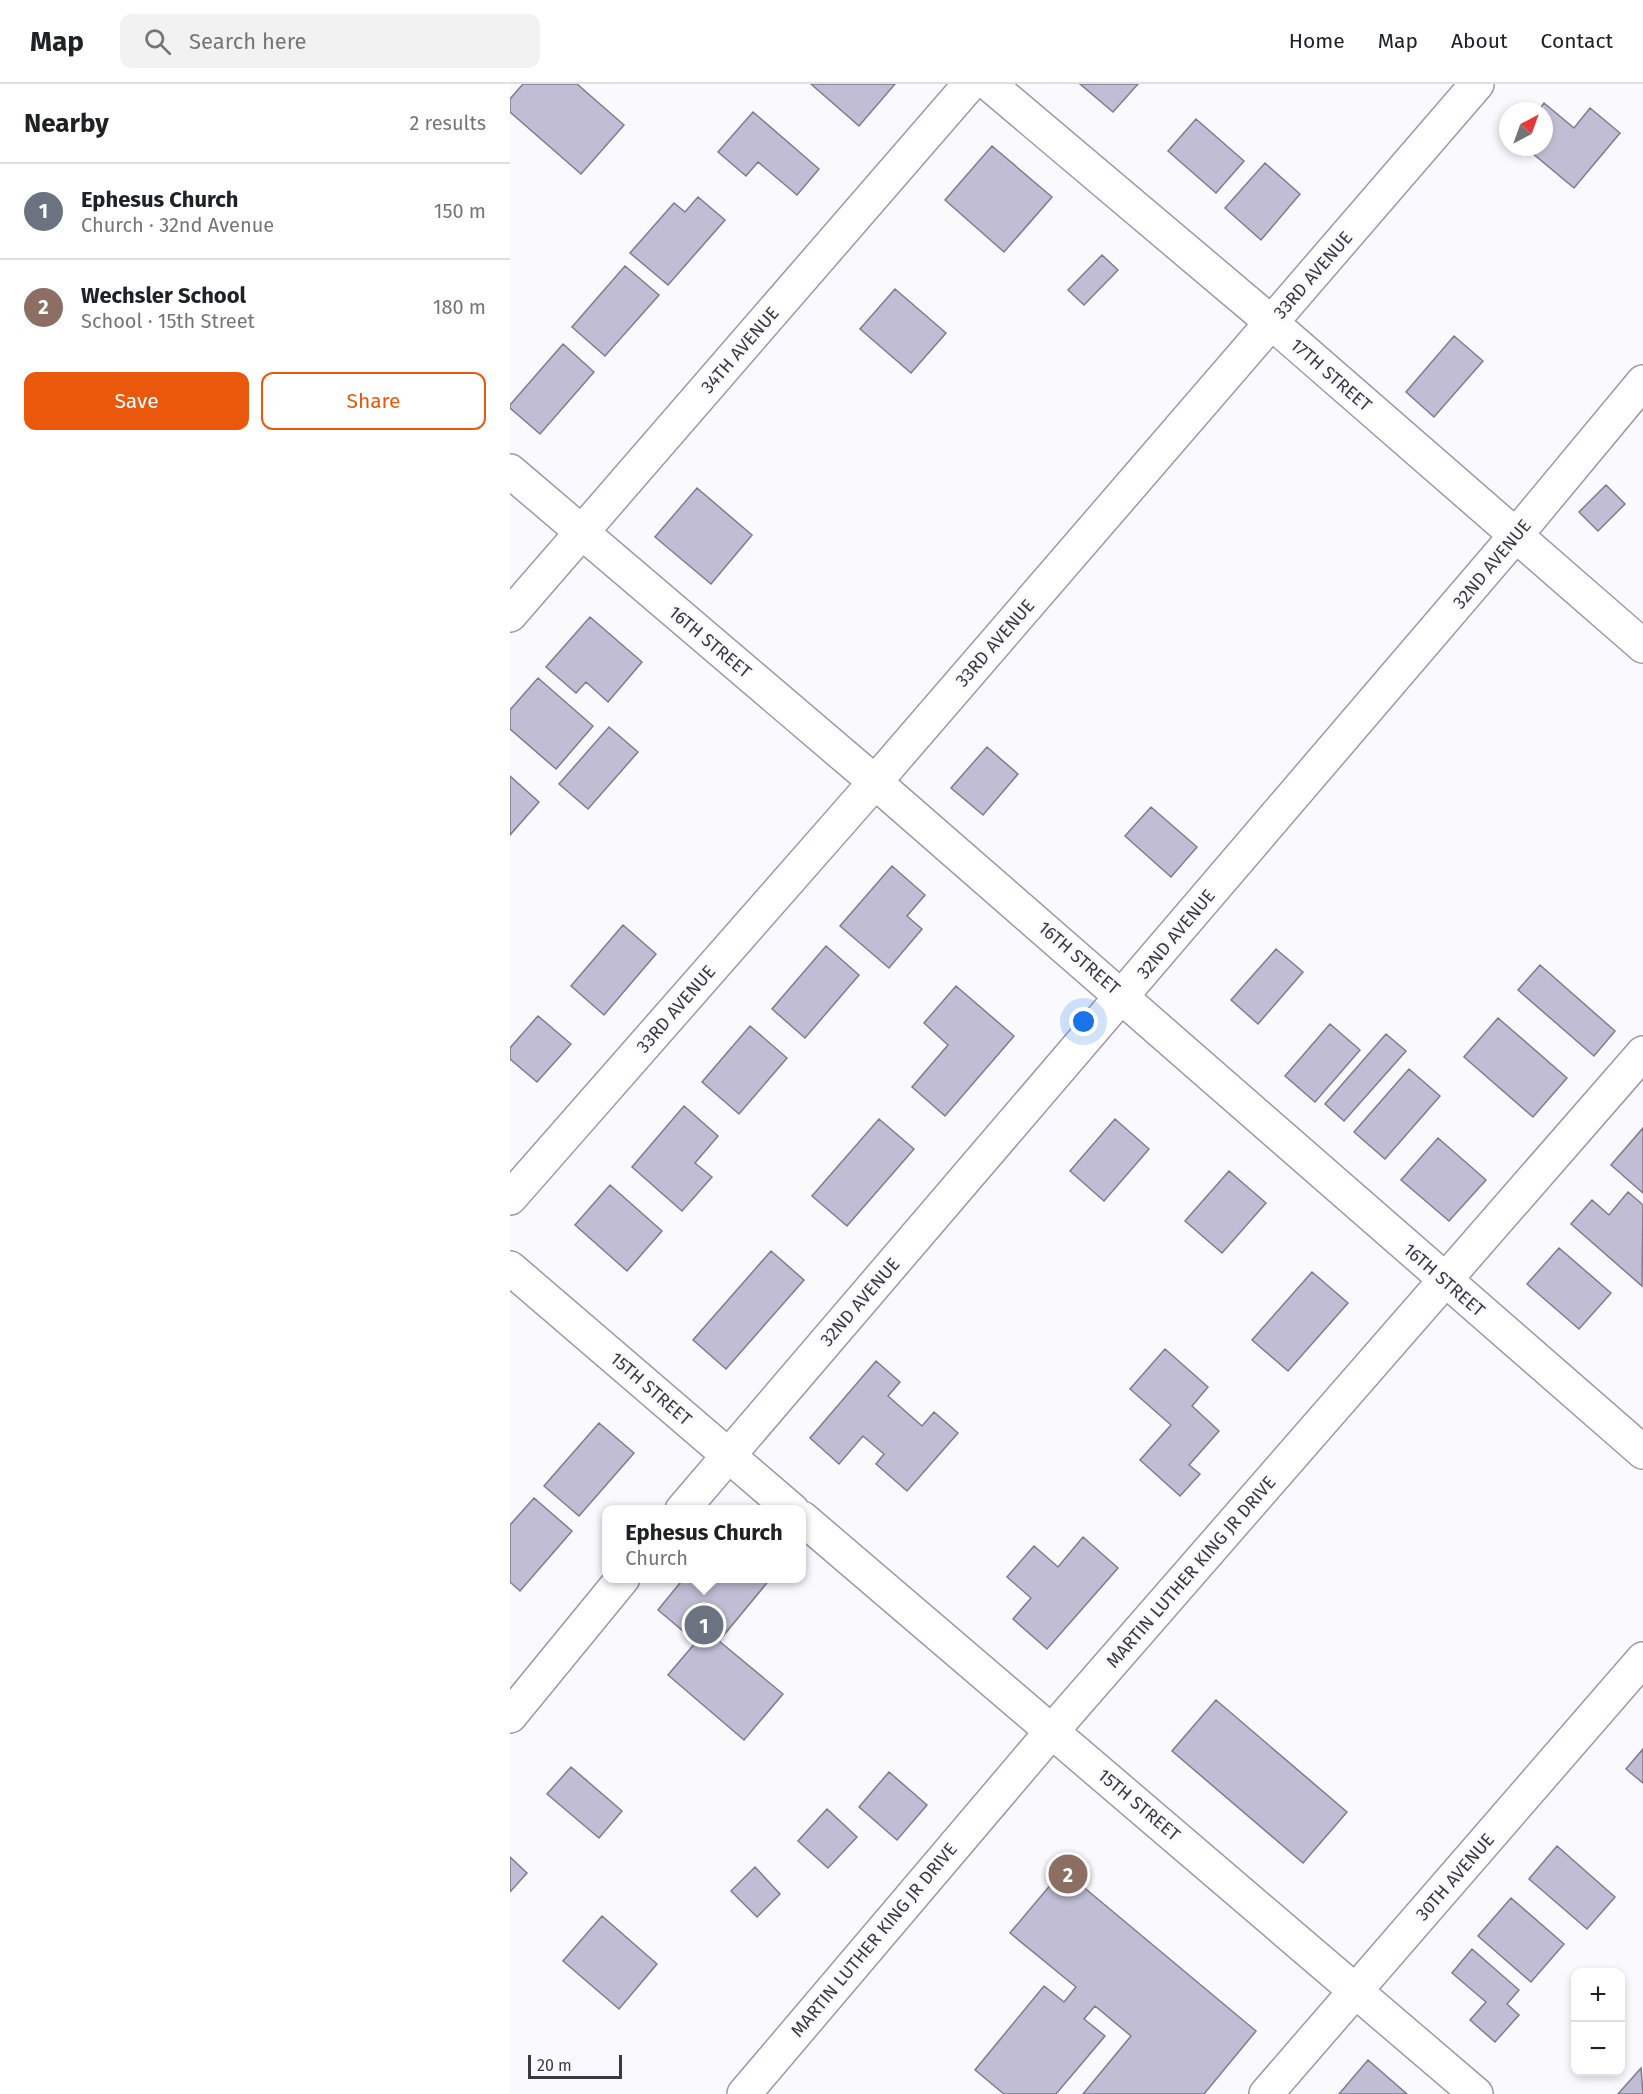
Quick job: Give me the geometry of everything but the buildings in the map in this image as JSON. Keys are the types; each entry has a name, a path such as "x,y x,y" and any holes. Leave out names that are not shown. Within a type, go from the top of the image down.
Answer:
{"street":[{"name":"34TH AVENUE","path":"510,615 970,84"},
{"name":"17TH STREET","path":"989,84 1272,323 1643,646"},
{"name":"33RD AVENUE","path":"510,1198 875,782 1477,84"},
{"name":"32ND AVENUE","path":"685,1505 1123,996 1516,535 1643,382"},
{"name":"16TH STREET","path":"510,471 1123,996 1446,1282 1643,1452"},
{"name":"MARTIN LUTHER KING JR DRIVE","path":"744,2094 1052,1731 1446,1282 1643,1053"},
{"name":"15TH STREET","path":"510,1268 787,1505"},
{"name":"15TH STREET","path":"806,1522 1476,2094"},
{"path":"510,1716 619,1583"},
{"name":"30TH AVENUE","path":"1266,2094 1358,1991 1643,1659"}],"place":[{"name":"Ephesus Church","path":"704,1625"},
{"name":"Wechsler School","path":"1068,1874"}]}
